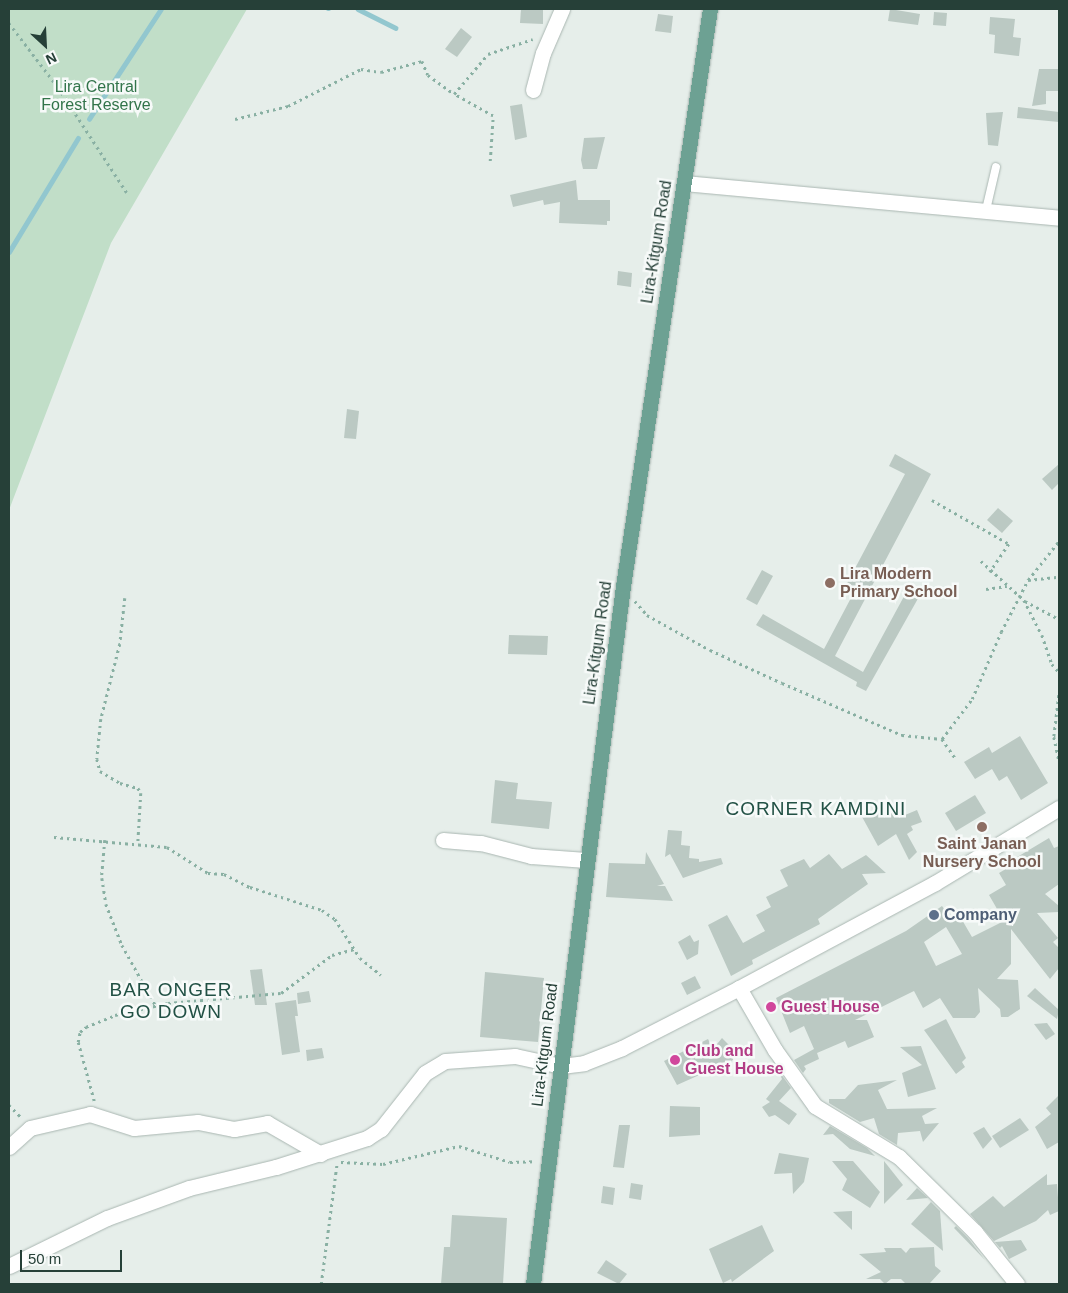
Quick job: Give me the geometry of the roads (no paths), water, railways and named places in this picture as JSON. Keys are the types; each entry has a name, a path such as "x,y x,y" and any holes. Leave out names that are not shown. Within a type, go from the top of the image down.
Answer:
{"main road":[{"name":"Lira-Kitgum Road","path":"532,1284 546,1161 561,1066 586,860 623,586 710,9"}],"street":[{"path":"533,90 552,30 562,9"},
{"path":"684,183 1059,218"},
{"path":"9,1147 30,1128 90,1114 134,1128 198,1122 234,1129 261,1122 321,1154 337,1156 380,1129 425,1072 445,1061 515,1056 561,1066 584,1063 622,1048 935,883 1059,808"},
{"path":"443,840 481,843 531,856 586,860"},
{"path":"739,988 775,1050 815,1106 899,1157 976,1232 1017,1284"},
{"path":"9,1266 107,1218 180,1191 321,1154"}],"lane":[{"path":"986,210 996,167"}],"waterway":[{"path":"89,119 161,9"},
{"path":"358,9 396,28"},
{"path":"9,252 78,138"}],"place":[{"name":"Lira Modern Primary School","path":"830,583"},
{"name":"Saint Janan Nursery School","path":"982,827"},
{"name":"Company","path":"934,915"},
{"name":"Guest House","path":"771,1007"},
{"name":"Club and Guest House","path":"675,1060"}],"district":[{"name":"CORNER KAMDINI","path":"816,809"},
{"name":"BAR ONGER GO DOWN","path":"171,1001"}],"park label":[{"name":"Lira Central Forest Reserve","path":"96,96"}]}
